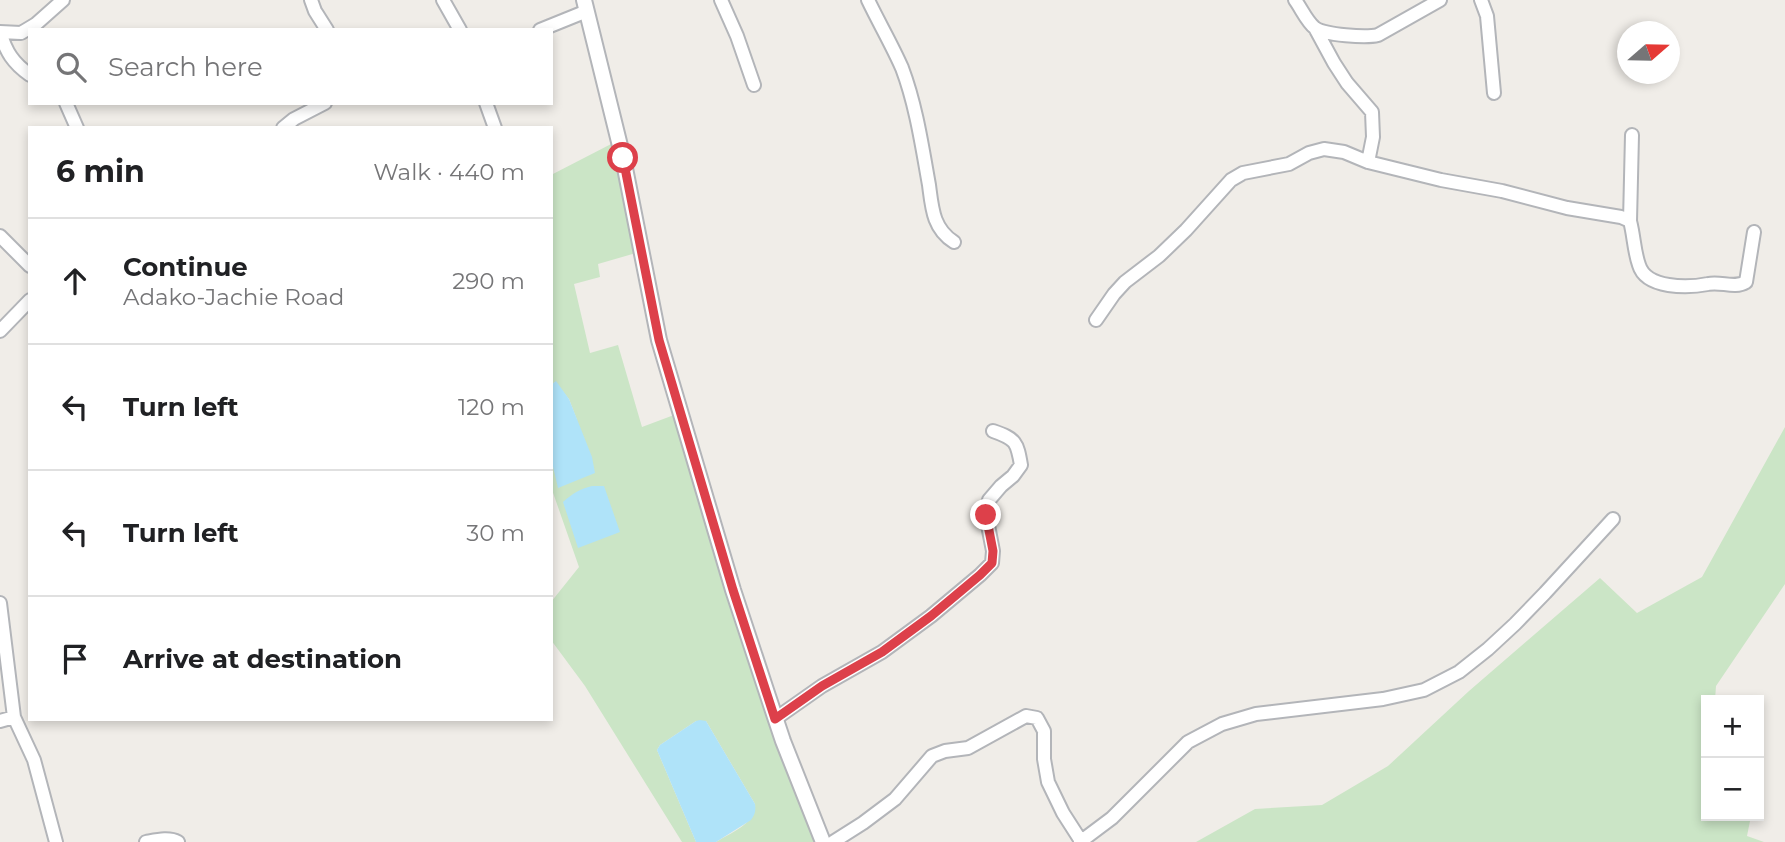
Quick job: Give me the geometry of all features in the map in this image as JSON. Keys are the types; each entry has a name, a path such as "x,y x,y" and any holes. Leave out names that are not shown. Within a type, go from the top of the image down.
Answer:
{"street":[{"path":"29,28 64,0"},
{"path":"311,0 326,28"},
{"path":"443,0 459,28"},
{"path":"721,0 754,85"},
{"path":"868,0 901,67 912,97 932,207 938,226 944,236 954,242"},
{"path":"1295,0 1347,83 1372,112 1373,137 1368,162"},
{"path":"1314,27 1324,32 1369,37 1378,35 1440,0"},
{"path":"1481,0 1487,16 1494,93"},
{"path":"544,28 585,6 623,158 659,340 733,590 775,719 823,842"},
{"path":"28,29 21,33 0,32 4,47 11,58 28,74"},
{"path":"67,105 76,126"},
{"path":"285,126 321,105"},
{"path":"487,105 494,126"},
{"path":"1632,135 1630,221 1638,264 1647,278 1660,283 1692,287 1712,283 1737,286 1745,282 1754,232"},
{"path":"1096,320 1125,282 1159,256 1231,180 1243,173 1289,164 1309,153 1324,149 1345,152 1368,162 1441,180 1502,191 1630,221"},
{"path":"0,236 28,264"},
{"path":"0,331 28,302"},
{"path":"775,719 822,686 871,659 909,633 992,563 993,551 986,515 989,500 1021,465 1018,447 1007,436 993,431"},
{"path":"833,842 895,799 932,756 968,748 1027,716 1037,718 1044,731 1044,759 1048,782 1080,841 1112,818 1188,742 1222,724 1256,714 1383,699 1424,690 1460,672 1515,624 1613,519"},
{"path":"0,603 14,717 34,761 56,842"},
{"path":"0,721 14,717"},
{"path":"146,842 166,839 178,842"}],"green space":[{"path":"615,142 636,253 598,264 600,277 574,284 590,353 618,345 642,427 674,415 734,612 818,842 716,842 747,822 752,817 755,804 706,721 696,721 660,745 657,750 696,842 682,842 585,686 553,643 553,600 579,567 553,493 553,466 559,488 577,420 569,399 555,382 553,384 553,174"},
{"path":"1785,427 1785,584 1716,686 1715,695 1701,695 1701,821 1750,821 1747,836 1764,842 1196,842 1255,809 1322,805 1388,766 1469,691 1600,578 1637,613 1702,577"}],"water":[{"path":"556,381 569,399 592,457 595,473 558,488 553,467 553,383"},
{"path":"592,486 604,486 620,532 578,548 563,502"},
{"path":"700,720 706,721 755,804 751,820 716,842 696,842 657,750 660,745"}],"route":[{"path":"623,158 659,340 733,590 775,719 822,686 882,652 980,575 992,563 993,551 986,515"}]}
